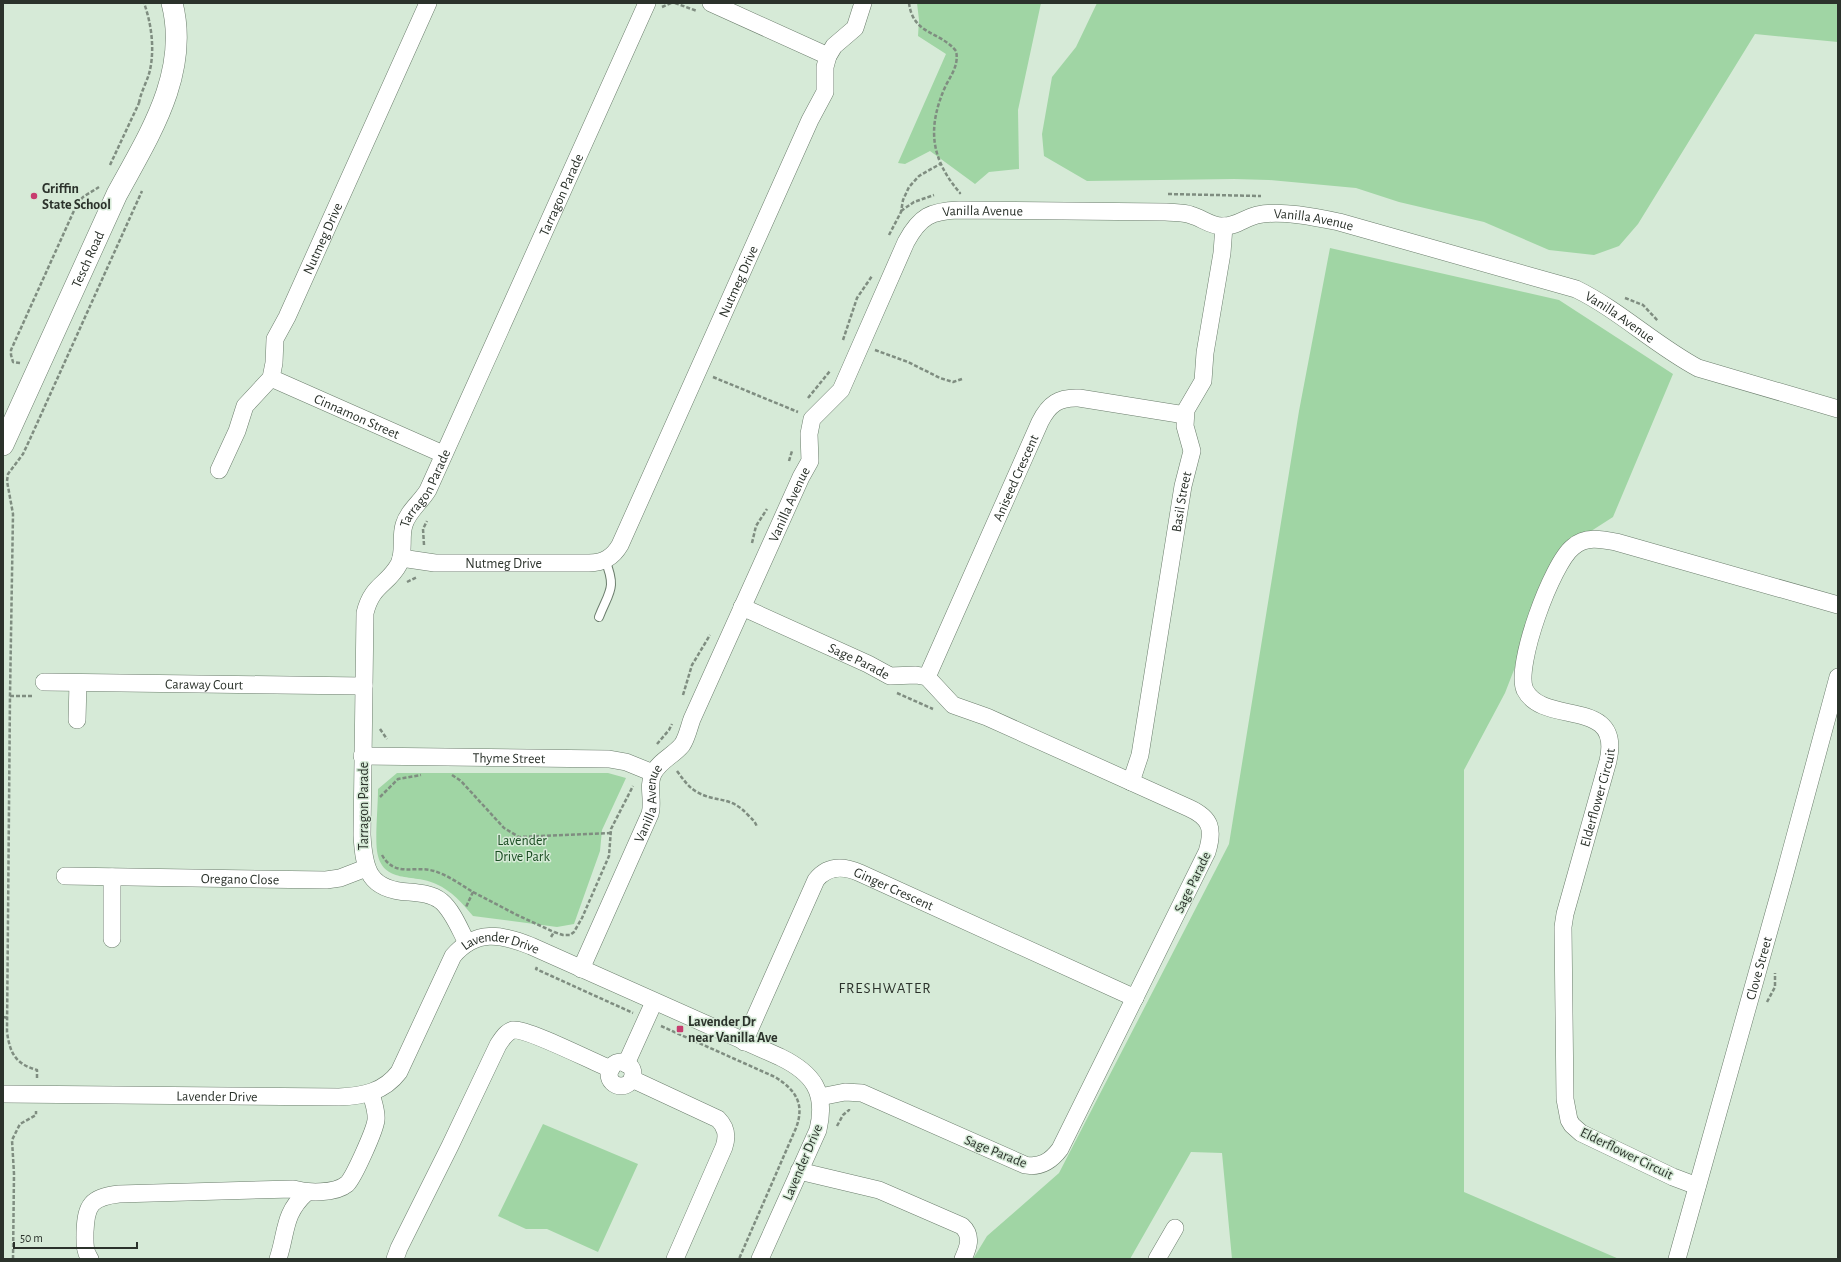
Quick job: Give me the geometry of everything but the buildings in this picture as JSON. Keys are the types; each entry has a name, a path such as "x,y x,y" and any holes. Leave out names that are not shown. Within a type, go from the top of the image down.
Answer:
{"street":[{"name":"Tesch Road","path":"3,445 117,194 136,160 170,87 175,67 177,36 172,3"},
{"name":"Nutmeg Drive","path":"271,378 274,363 275,338 287,317 428,3"},
{"name":"Tarragon Parade","path":"467,943 446,906 440,901 425,894 392,890 383,887 376,882 366,868 362,835 362,756 365,622 367,606 374,592 396,569 401,558 404,524 411,512 424,497 647,3"},
{"path":"710,3 828,56 834,46 855,28 863,3"},
{"name":"Nutmeg Drive","path":"401,558 442,563 589,563 606,560 615,553 620,545 810,120 825,92 828,56"},
{"name":"Vanilla Avenue","path":"581,969 650,814 652,808 650,785 653,773 659,764 676,750 684,741 692,719 742,607 801,477 809,464 809,434 812,419 841,390 906,242 921,220 932,213 946,210 1166,212 1191,215 1213,225 1224,226 1235,225 1250,217 1262,214 1324,218 1559,283 1589,295 1683,360 1698,368 1838,409"},
{"path":"1185,415 1188,404 1201,388 1204,381 1206,353 1222,253 1224,226"},
{"name":"Cinnamon Street","path":"271,378 444,454"},
{"path":"219,470 237,431 245,406 271,378"},
{"name":"Aniseed Crescent","path":"927,677 1040,422 1048,408 1061,400 1079,398 1185,415"},
{"name":"Basil Street","path":"1131,782 1140,755 1183,486 1191,458 1191,446 1185,426 1185,415"},
{"name":"Elderflower Circuit","path":"1697,1186 1673,1177 1588,1137 1572,1125 1567,1116 1565,1091 1563,927 1568,902 1608,761 1611,743 1606,731 1598,723 1590,719 1541,705 1529,696 1525,691 1522,677 1526,656 1543,598 1555,570 1570,549 1580,542 1589,539 1616,542 1838,605"},
{"name":"Sage Parade","path":"742,607 868,664 885,675 916,675 927,677 953,705 986,717 1197,812 1207,821 1211,837 1207,852 1060,1149 1051,1159 1042,1164 1025,1166 862,1093 845,1092 820,1097"},
{"name":"Clove Street","path":"1677,1259 1784,878 1838,677"},
{"name":"Caraway Court","path":"44,682 364,686"},
{"path":"77,720 78,683"},
{"name":"Thyme Street","path":"362,756 608,759 626,762 653,773"},
{"name":"Ginger Crescent","path":"744,1042 816,880 827,870 841,867 851,869 867,876 1134,998"},
{"name":"Oregano Close","path":"65,876 326,880 340,878 366,868"},
{"path":"112,877 112,939"},
{"name":"Lavender Drive","path":"3,1094 339,1097 361,1096 371,1093 387,1084 399,1072 449,962 460,948 467,943 484,936 503,937 531,946 787,1061 802,1070 814,1083 820,1097 821,1114 818,1130 760,1259"},
{"path":"623,1071 654,1002"},
{"path":"395,1259 498,1044 505,1034 513,1030 528,1032 623,1071 713,1116 722,1123 726,1131 724,1147 675,1259"},
{"path":"90,1259 85,1247 86,1215 90,1205 98,1198 119,1194 268,1191 294,1189 306,1193 335,1190 346,1185 350,1180 375,1125 375,1108 371,1093"},
{"path":"799,1171 879,1190 962,1226 966,1230 969,1245 963,1259"},
{"path":"268,1191 289,1214"},
{"path":"278,1259 289,1214 294,1205 306,1193"},
{"path":"1157,1259 1175,1228"}],"lane":[{"path":"599,617 612,586 612,577 606,560"}],"path":[{"path":"108,168 139,103 149,72 152,49 149,22 144,3"},
{"path":"910,3 911,12 918,24 927,32 952,46 957,56 956,64 942,96 934,124 934,138 940,164 948,179 960,193 955,193"},
{"path":"139,103 144,105"},
{"path":"901,212 902,200 909,187 919,176 940,164"},
{"path":"26,365 13,362 11,350 77,204 83,197 96,190 102,183"},
{"path":"37,1077 37,1070 21,1062 10,1048 8,1032 10,696 13,514 12,498 7,485 8,474 23,454 145,184"},
{"path":"887,242 894,223 901,212 914,202 936,194"},
{"path":"841,345 857,298 874,272"},
{"path":"871,348 908,362 940,378 953,382 962,379"},
{"path":"805,401 824,379 832,366"},
{"path":"709,380 711,376 798,412"},
{"path":"795,420 801,406"},
{"path":"789,464 792,444"},
{"path":"751,547 756,526 768,508"},
{"path":"403,585 418,575"},
{"path":"683,697 692,665 713,629"},
{"path":"894,691 937,710"},
{"path":"10,696 32,696"},
{"path":"653,749 669,730 675,717"},
{"path":"379,723 380,729 389,743"},
{"path":"674,767 689,787 696,792 738,805 755,821 757,827"},
{"path":"378,802 382,794 398,779 425,774"},
{"path":"451,774 461,781 504,828 518,837 610,833"},
{"path":"380,852 385,860 396,868 402,870 433,871 517,915 566,936 572,934 576,929 589,904 609,856 610,833 612,825 634,785"},
{"path":"463,910 473,892"},
{"path":"550,941 554,932"},
{"path":"539,962 536,969 635,1014"},
{"path":"3,1018 8,1018"},
{"path":"656,1023 775,1077 788,1086 798,1099 800,1117 796,1128 738,1259"},
{"path":"832,1124 837,1126 843,1115 850,1110 847,1105"},
{"path":"13,1259 14,1174 12,1140 20,1124 36,1116 36,1108"}],"green space":[{"path":"917,3 1041,3 1018,110 1019,169 989,172 975,184 930,151 905,164 898,163 946,54 918,36 919,20"},
{"path":"1097,3 1838,3 1838,42 1755,34 1638,224 1619,246 1594,255 1549,250 1484,222 1399,202 1356,188 1269,180 1234,179 1087,181 1044,156 1042,134 1052,77 1076,47"},
{"path":"1330,248 1559,300 1673,374 1613,517 1560,551 1505,693 1464,770 1464,1192 1619,1259 1232,1259 1222,1153 1191,1152 1130,1259 973,1259 987,1236 1059,1173 1229,844 1299,411"},
{"name":"Lavender Drive Park","path":"397,773 608,773 626,778 602,830 600,851 574,924 557,927 473,916 465,906 442,887 427,881 400,876 385,869 380,862 376,844 378,789"},
{"path":"543,1124 638,1164 598,1252 547,1229 526,1229 498,1216"}],"place":[{"name":"Griffin State School","path":"34,196"},
{"name":"Lavender Dr near Vanilla Ave","path":"680,1029"}],"district":[{"name":"FRESHWATER","path":"885,988"}]}
